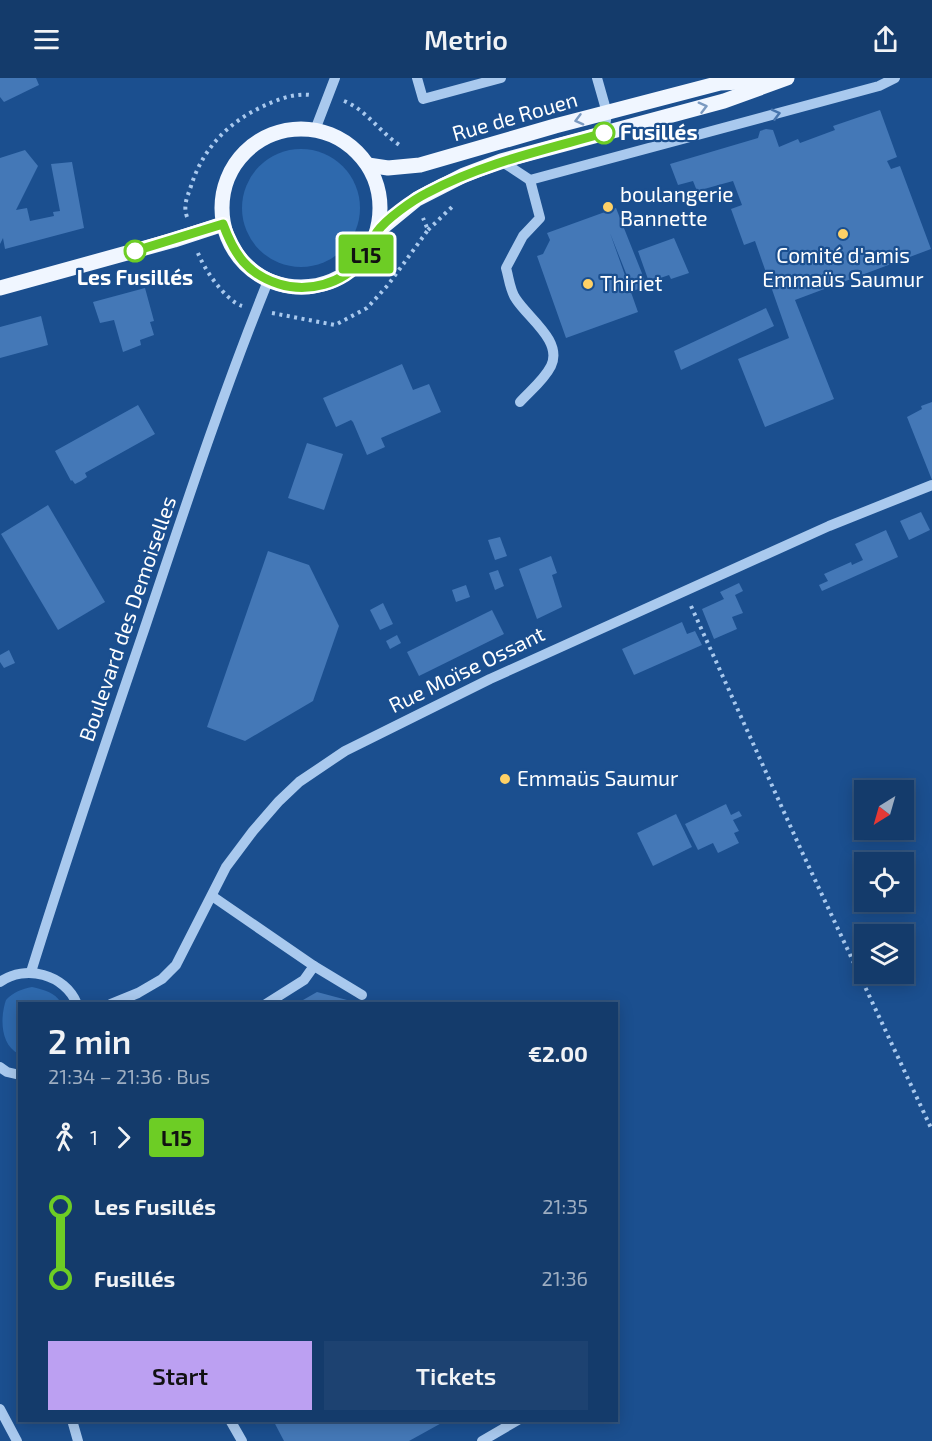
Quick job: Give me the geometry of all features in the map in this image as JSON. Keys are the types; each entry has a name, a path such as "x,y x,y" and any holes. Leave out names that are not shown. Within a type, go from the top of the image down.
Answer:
{"main road":[{"name":"Rue de Rouen","path":"368,165 388,168 409,167 720,83 783,79"},
{"name":"Rue de Rouen","path":"378,231 417,199 464,175 501,161 724,101 783,79"},
{"path":"293,129 315,130 336,136 353,148 368,165 377,185 381,208 378,231 361,261 341,277 318,286 292,288 268,281 247,267 231,248 223,224 221,202 226,180 237,161 252,145 271,134 293,129"},
{"path":"0,288 223,224"}],"street":[{"path":"315,130 335,78"},
{"path":"417,78 423,99 501,78"},
{"path":"597,78 607,112 604,133"},
{"path":"530,180 879,86 895,78"},
{"path":"501,161 530,180 540,218 523,236 506,268 515,298 548,338 553,352 552,365 520,402"},
{"name":"Boulevard des Demoiselles","path":"31,972 158,587 268,281"},
{"name":"Rue Moïse Ossant","path":"116,1002 138,993 162,979 176,965 226,867 279,801 299,782 345,751 490,680 684,591 829,526 932,485"},
{"path":"212,896 314,966 362,995"},
{"path":"269,1002 304,980 314,966"},
{"path":"0,982 8,977 31,972 50,976 69,990 75,1002"},
{"path":"0,1067 7,1072 18,1075"},
{"path":"0,1409 17,1441"},
{"path":"73,1422 78,1441"},
{"path":"227,1441 240,1438 231,1422"},
{"path":"482,1441 515,1422"}],"path":[{"path":"409,167 405,149 392,141 357,107 346,101 304,94 279,99 246,114 218,136 197,166 184,207 201,261 230,300 256,311 335,325 367,308 388,285 428,230 417,199"},
{"path":"684,591 802,852 932,1130"}],"shaded area":[{"path":"301,149 324,153 343,166 356,185 360,208 356,231 343,250 324,263 301,267 278,263 259,250 246,231 242,208 246,185 259,166 278,153"},
{"path":"32,987 45,990 60,1002 18,1002 18,1053 8,1044 2,1022 6,1000 21,990"}],"building":[{"path":"0,78 36,78 39,85 4,102 0,97"},
{"path":"880,110 897,157 887,161 891,169 900,166 931,249 795,300 834,399 765,427 738,359 789,338 755,241 744,245 731,209 742,205 733,181 697,191 693,181 678,185 670,164 758,138 760,131 766,129 773,130 779,147 798,139 800,143 835,130 833,126"},
{"path":"25,150 38,166 16,210 27,208 30,221 54,216 53,212 60,211 51,164 72,162 84,228 5,249 3,238 0,244 0,158"},
{"name":"Thiriet","path":"616,208 647,286 633,291 610,233 638,312 566,338 537,256 543,254 550,240 547,233"},
{"path":"674,238 689,273 671,279 669,275 649,282 638,251"},
{"path":"145,288 154,321 150,322 154,335 140,340 141,345 123,352 114,320 100,323 93,302"},
{"path":"766,308 774,326 681,370 674,351"},
{"path":"41,316 48,345 0,358 0,327"},
{"path":"402,364 413,390 429,384 441,412 381,438 385,447 367,455 353,422 351,420 336,427 323,398"},
{"path":"932,402 932,480 907,417 922,409 921,406"},
{"path":"138,405 155,434 85,473 87,477 81,481 75,484 71,481 55,451"},
{"path":"307,443 343,454 324,510 288,498"},
{"path":"48,505 105,602 58,630 1,534"},
{"path":"921,512 930,530 909,540 900,521"},
{"path":"886,530 898,557 822,591 819,585 828,581 824,574 851,562 852,565 863,560 855,544"},
{"path":"500,537 507,556 495,560 488,540"},
{"path":"268,551 309,565 339,626 313,701 245,741 207,727"},
{"path":"551,556 557,573 552,575 562,607 537,619 519,569"},
{"path":"498,570 504,586 495,590 489,573"},
{"path":"739,583 743,591 735,595 743,613 732,617 737,629 714,639 702,609 724,599 720,592"},
{"path":"466,585 470,597 456,602 452,590"},
{"path":"383,603 393,624 380,630 370,610"},
{"path":"492,610 504,634 419,676 407,652"},
{"path":"682,622 687,634 695,631 702,645 634,675 622,649"},
{"path":"397,635 401,643 390,649 386,641"},
{"path":"9,650 15,663 4,668 0,662 0,655"},
{"path":"726,804 731,815 739,811 742,816 733,820 739,831 734,833 739,843 718,853 713,843 698,850 685,824"},
{"path":"676,814 692,847 653,866 637,833"},
{"path":"317,992 348,1002 300,1002"},
{"path":"274,1422 443,1422 409,1441 284,1441"}],"bus line":[{"name":"L15","path":"135,251 223,224 231,248 247,267 268,281 292,288 318,286 341,277 361,261 378,231 427,193 464,175 501,161 604,133"}],"place":[{"name":"Fusillés","path":"604,133"},
{"name":"boulangerie Bannette","path":"608,207"},
{"name":"Comité d'amis Emmaüs Saumur","path":"843,234"},
{"name":"Les Fusillés","path":"135,251"},
{"name":"Thiriet","path":"588,284"},
{"name":"Emmaüs Saumur","path":"505,779"}]}
